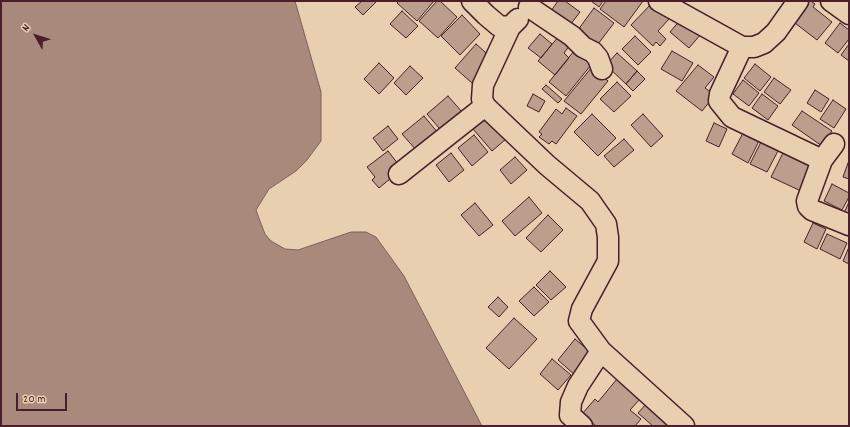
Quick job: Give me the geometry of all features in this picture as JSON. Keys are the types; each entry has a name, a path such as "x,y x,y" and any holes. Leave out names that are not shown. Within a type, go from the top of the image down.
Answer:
{"street":[{"path":"472,1 499,26 510,27"},
{"path":"659,1 742,47 754,47 764,43 776,32 798,1"},
{"path":"831,1 849,14"},
{"path":"602,69 598,58 593,52 583,47 572,36 531,4 510,27 483,85 482,99 485,106 547,165 590,201 606,224 608,237 608,261 582,309 579,321 601,351 684,426"},
{"path":"742,47 720,94 720,101 732,117 822,160"},
{"path":"399,174 485,106"},
{"path":"834,144 822,160 807,201 808,206 812,210 849,225"},
{"path":"582,426 570,415 571,402 578,386 601,351"}],"shaded area":[{"path":"1,1 295,1 321,92 321,141 307,160 296,171 269,189 256,210 265,234 271,241 285,249 298,250 351,232 366,232 376,237 404,276 482,426 1,426"}],"building":[{"path":"362,1 377,1 363,15 355,7"},
{"path":"399,1 434,1 417,21 397,3"},
{"path":"437,1 440,1 457,17 438,38 419,21"},
{"path":"558,1 565,1 580,12 570,25 551,11"},
{"path":"591,1 603,1 599,7"},
{"path":"606,1 643,1 624,27 600,9"},
{"path":"805,1 811,1 815,4 813,7 832,22 817,40 791,20"},
{"path":"653,2 670,18 658,31 666,39 660,46 656,42 653,46 631,25"},
{"path":"594,8 614,23 595,48 575,34"},
{"path":"402,11 418,26 406,38 390,24"},
{"path":"462,15 480,34 460,55 441,36"},
{"path":"682,18 701,34 689,48 670,32"},
{"path":"840,23 849,30 849,39 838,53 825,43"},
{"path":"540,34 552,44 541,58 528,48"},
{"path":"559,36 570,45 564,53 569,58 555,75 538,61"},
{"path":"635,36 651,52 638,65 622,49"},
{"path":"476,44 493,59 472,83 455,68"},
{"path":"849,44 849,61 841,55"},
{"path":"574,51 591,65 566,96 549,82"},
{"path":"672,51 693,63 682,81 661,69"},
{"path":"617,53 637,71 626,84 606,65"},
{"path":"379,63 394,78 379,94 364,79"},
{"path":"755,64 771,77 760,91 744,78"},
{"path":"698,65 714,77 705,88 715,95 702,111 676,91"},
{"path":"410,66 423,78 406,95 394,83"},
{"path":"592,67 608,81 581,114 564,101"},
{"path":"637,71 645,79 633,91 626,84"},
{"path":"774,78 791,90 780,104 764,92"},
{"path":"743,80 759,93 749,106 733,94"},
{"path":"617,82 631,96 614,112 600,99"},
{"path":"546,85 562,99 558,103 542,89"},
{"path":"815,90 829,99 821,112 807,103"},
{"path":"533,94 545,101 539,112 527,106"},
{"path":"762,94 778,106 768,120 752,108"},
{"path":"448,96 463,113 445,135 427,114"},
{"path":"833,100 846,109 834,128 820,119"},
{"path":"566,108 577,116 556,144 552,141 549,144 539,137 542,134 539,132 556,109 562,114"},
{"path":"802,111 832,131 822,146 792,125"},
{"path":"592,114 616,138 598,156 574,132"},
{"path":"643,114 663,136 651,147 631,125"},
{"path":"424,116 438,133 417,151 402,134"},
{"path":"488,117 506,139 492,151 473,129"},
{"path":"714,123 727,129 719,147 706,141"},
{"path":"388,126 398,139 383,151 373,138"},
{"path":"743,133 759,141 748,163 732,154"},
{"path":"474,135 488,152 472,166 458,148"},
{"path":"624,139 634,150 614,167 604,156"},
{"path":"762,140 779,149 767,172 750,164"},
{"path":"388,151 402,169 379,188 372,180 375,177 367,167"},
{"path":"451,153 464,170 449,182 436,165"},
{"path":"783,153 812,167 801,191 771,177"},
{"path":"515,157 527,170 511,184 500,170"},
{"path":"849,163 849,179 843,177"},
{"path":"832,184 849,193 849,197 842,210 824,201"},
{"path":"529,197 542,213 515,236 502,221"},
{"path":"849,202 849,216 844,213"},
{"path":"475,203 493,225 479,236 461,215"},
{"path":"548,215 563,230 541,252 526,238"},
{"path":"813,223 826,229 817,249 804,242"},
{"path":"827,234 847,243 840,259 820,249"},
{"path":"849,247 849,264 843,261"},
{"path":"550,271 566,287 551,300 536,285"},
{"path":"534,287 549,302 534,316 519,301"},
{"path":"498,297 508,307 499,317 488,307"},
{"path":"514,318 537,339 509,369 486,348"},
{"path":"575,339 594,355 576,376 558,360"},
{"path":"552,359 571,375 558,390 540,374"},
{"path":"617,379 640,399 630,410 641,419 635,426 596,426 582,414 595,399 598,402"},
{"path":"648,402 670,426 653,426 638,413"}]}
